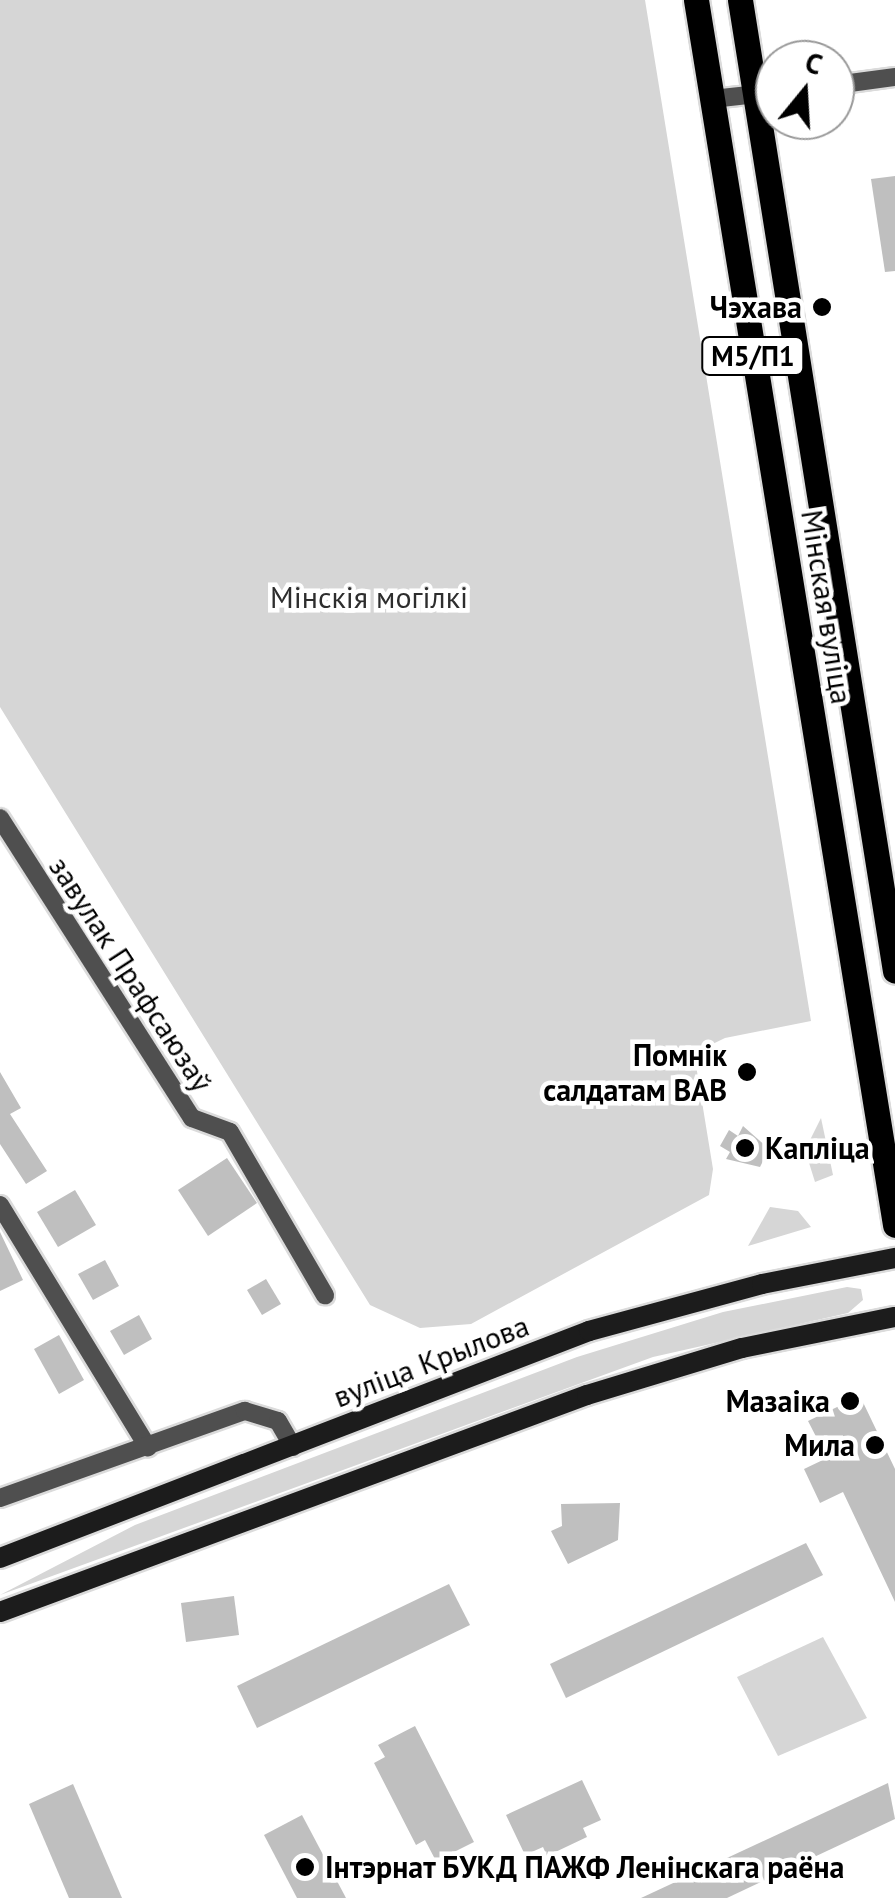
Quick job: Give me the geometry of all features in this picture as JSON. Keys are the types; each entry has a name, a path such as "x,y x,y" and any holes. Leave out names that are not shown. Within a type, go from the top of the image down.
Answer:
{"main road":[{"name":"Мінская вуліца","path":"696,0 895,1225"},
{"name":"Мінская вуліца","path":"740,0 755,56"},
{"name":"Мінская вуліца","path":"772,140 895,971"},
{"name":"вуліца Крылова","path":"0,1558 590,1331 895,1258"},
{"path":"0,1612 587,1395 742,1348 895,1316"}],"street":[{"path":"855,82 895,77"},
{"path":"712,99 755,94"},
{"name":"завулак Прафсаюзаў","path":"0,818 192,1118 230,1132 324,1294"},
{"path":"0,1204 148,1447"},
{"path":"0,1498 244,1411 278,1422 293,1447"}],"green space":[{"name":"Мінскія могілкі","path":"0,0 645,0 811,1021 725,1038 694,1053 713,1169 709,1195 471,1324 420,1328 370,1305 0,707"},
{"path":"821,1118 833,1175 815,1182 805,1150"},
{"path":"770,1207 798,1211 811,1227 748,1246"},
{"path":"847,1287 861,1289 863,1300 848,1313 653,1357 0,1595 135,1525 577,1357 723,1312"},
{"path":"823,1637 867,1718 778,1756 737,1677"}],"building":[{"path":"895,176 895,271 885,272 871,179"},
{"path":"0,1072 21,1108 10,1114 47,1171 26,1184 0,1144"},
{"name":"Капліца","path":"743,1126 769,1149 760,1167 726,1159 730,1152 720,1146 729,1130 738,1136"},
{"path":"227,1158 257,1203 208,1236 178,1190"},
{"path":"75,1190 96,1225 58,1247 37,1212"},
{"path":"0,1232 23,1280 0,1291"},
{"path":"105,1260 119,1286 93,1300 78,1274"},
{"path":"266,1279 281,1304 262,1315 247,1290"},
{"path":"139,1315 152,1339 124,1355 110,1331"},
{"path":"59,1335 84,1380 59,1394 34,1349"},
{"path":"860,1396 895,1469 895,1602 843,1492 820,1503 804,1469 827,1458 808,1421"},
{"path":"620,1503 618,1540 568,1564 551,1531 562,1526 561,1504"},
{"path":"806,1543 823,1575 566,1698 550,1664"},
{"path":"449,1584 470,1625 257,1728 237,1686"},
{"path":"234,1596 239,1635 186,1642 181,1603"},
{"path":"415,1726 474,1842 436,1861 425,1840 416,1845 374,1763 385,1757 378,1745"},
{"path":"582,1780 601,1820 583,1828 587,1837 547,1856 543,1847 525,1855 506,1815"},
{"path":"888,1783 895,1819 727,1898 641,1898"},
{"path":"73,1784 122,1898 69,1898 29,1804"},
{"name":"Інтэрнат БУКД ПАЖФ Ленінскага раёна","path":"302,1815 346,1898 297,1898 264,1835"}],"place":[{"name":"Чэхава","path":"822,307"},
{"name":"Помнік салдатам ВАВ","path":"747,1072"},
{"name":"Капліца","path":"745,1148"},
{"name":"Мазаіка","path":"850,1401"},
{"name":"Мила","path":"875,1445"},
{"name":"Інтэрнат БУКД ПАЖФ Ленінскага раёна","path":"305,1867"}]}
